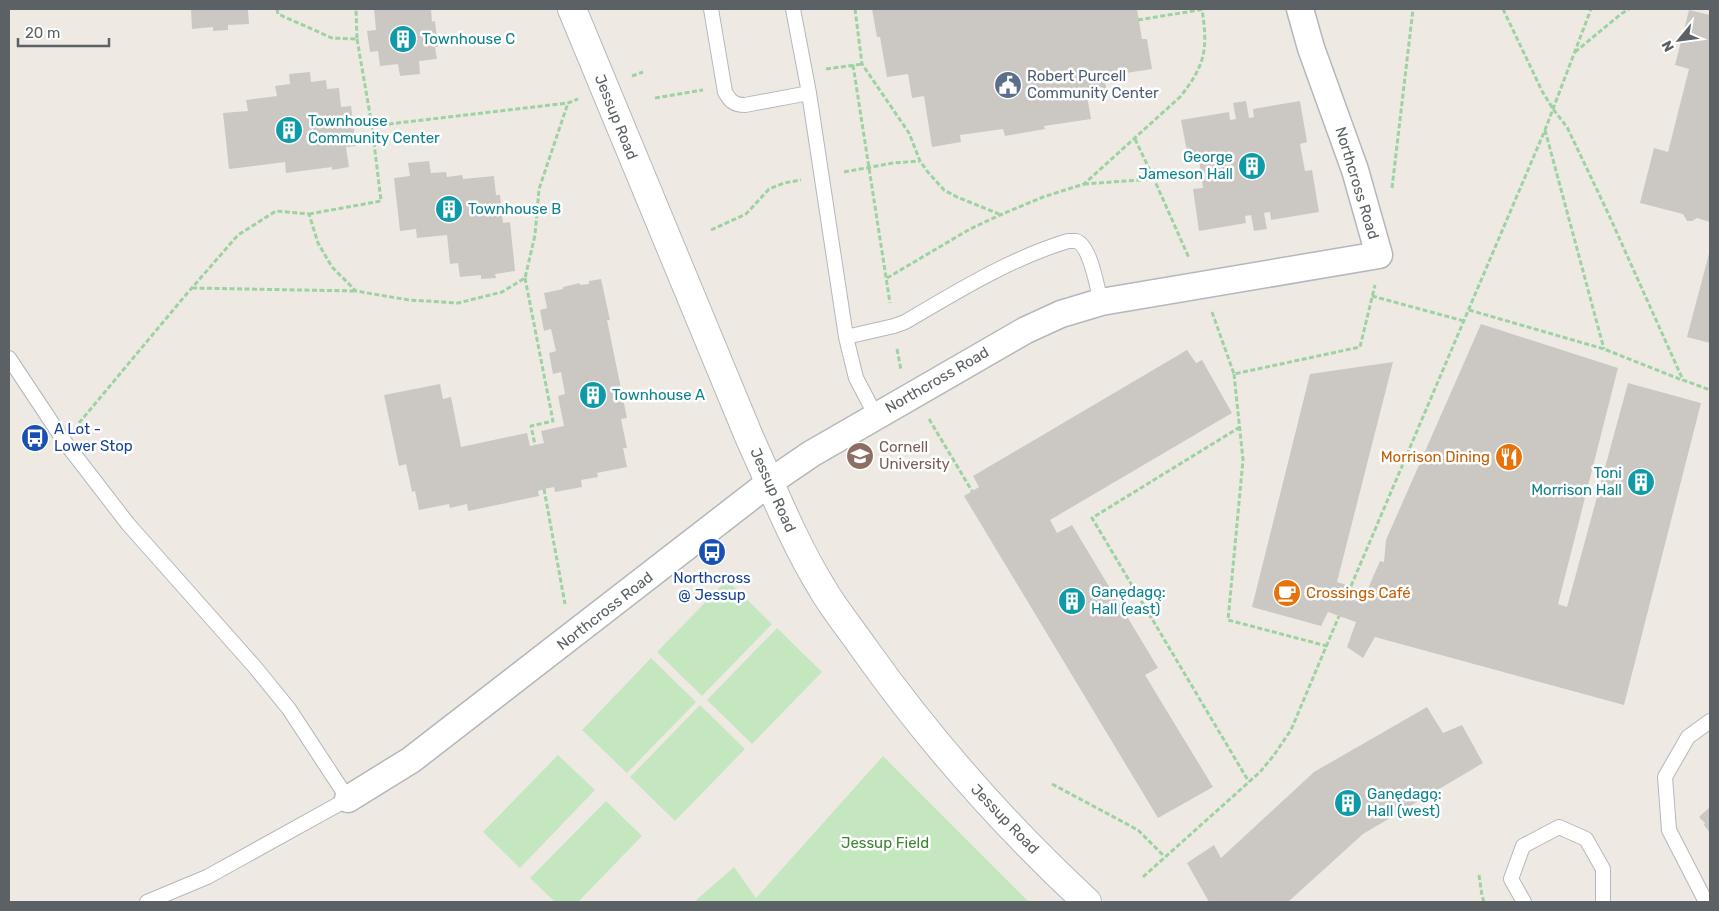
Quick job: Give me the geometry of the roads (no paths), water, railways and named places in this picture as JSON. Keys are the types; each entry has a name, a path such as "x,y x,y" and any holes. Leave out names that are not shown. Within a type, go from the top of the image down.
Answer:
{"street":[{"name":"Jessup Road","path":"572,9 750,439 785,519 823,589 898,696 982,797 1064,881 1088,902"},
{"name":"Northcross Road","path":"348,799 411,760 770,482 811,454 1026,330 1061,314 1101,302 1379,255 1355,170 1311,48 1300,9"}],"lane":[{"path":"711,9 725,92 730,100 737,105 745,105 809,93"},
{"path":"793,9 809,93 846,337 856,378 876,416"},
{"path":"846,337 905,322 980,278 1015,260 1068,241 1077,242 1089,256 1101,302"},
{"path":"9,358 64,441 128,524 254,666 289,709 348,799 207,877 147,902"},
{"path":"1706,902 1669,830 1665,777 1688,737 1710,721"},
{"path":"1524,902 1511,879 1522,846 1559,826 1586,839 1603,869 1603,902"}],"place":[{"name":"Townhouse C","path":"403,39"},
{"name":"Robert Purcell Community Center","path":"1008,85"},
{"name":"Townhouse Community Center","path":"289,130"},
{"name":"George Jameson Hall","path":"1252,166"},
{"name":"Townhouse B","path":"449,209"},
{"name":"Townhouse A","path":"593,395"},
{"name":"A Lot - Lower Stop","path":"35,438"},
{"name":"Cornell University","path":"860,456"},
{"name":"Morrison Dining","path":"1509,457"},
{"name":"Toni Morrison Hall","path":"1641,482"},
{"name":"Northcross @ Jessup","path":"712,552"},
{"name":"Crossings Café","path":"1287,593"},
{"name":"Ganędagǫ: Hall (east)","path":"1072,601"},
{"name":"Ganędagǫ: Hall (west)","path":"1348,803"}],"park label":[{"name":"Jessup Field","path":"885,843"}]}
